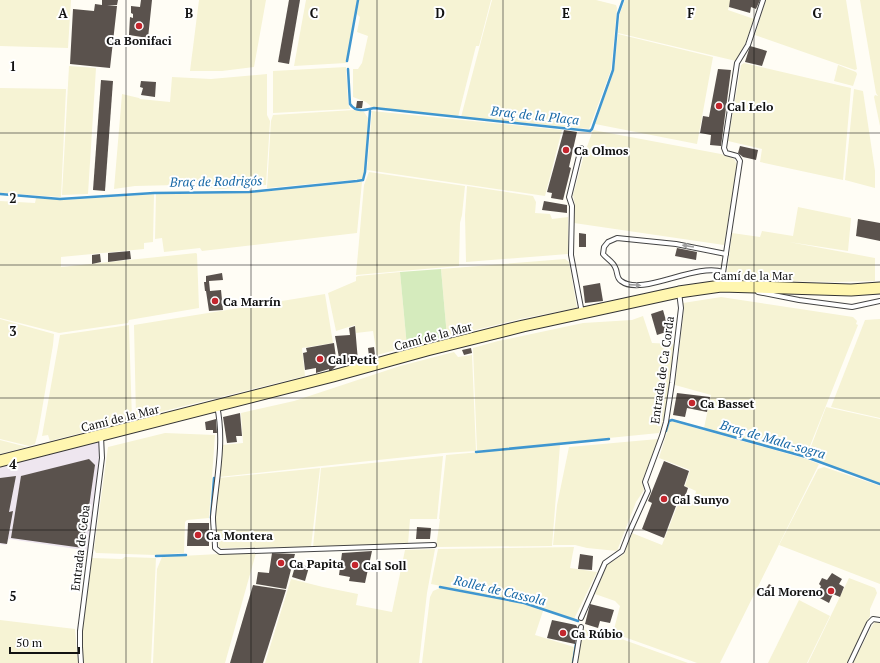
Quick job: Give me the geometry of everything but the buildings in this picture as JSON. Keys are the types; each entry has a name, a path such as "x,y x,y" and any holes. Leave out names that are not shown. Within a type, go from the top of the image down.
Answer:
{"main road":[{"name":"Camí de la Mar","path":"0,461 333,376 427,350 582,313 679,292 721,286 851,290 880,288"}],"lane":[{"path":"721,286 740,161 736,156 726,153 724,148 737,64 748,45 763,0"},
{"path":"581,148 569,197 572,206 571,255 582,313"},
{"path":"723,272 715,270 688,273 644,285 634,286 621,281 618,278 615,267 603,254 604,247 608,242 617,238 676,244 726,254"},
{"path":"738,287 766,294 832,305 852,306 880,301"},
{"name":"Entrada de Ca Corda","path":"581,618 605,563 622,551 648,491 645,482 662,436 672,383 681,308 679,292"},
{"path":"217,406 220,434 213,519 215,548 220,552 434,545"},
{"name":"Entrada de Ceba","path":"81,663 80,631 102,458 101,436"},
{"path":"850,663 869,623 873,619 880,620"},
{"path":"576,663 581,627"}],"shaded area":[{"path":"0,0 71,0 68,48 0,46"},
{"path":"199,0 266,0 254,67 222,71 190,71"},
{"path":"306,0 357,0 346,63 294,66"},
{"path":"359,0 491,0 479,46 476,46 458,117 373,108 366,102 353,97 353,69 358,69 362,63 368,36 357,32 360,17 357,14"},
{"path":"492,0 596,0 616,5 617,8 611,70 589,129 461,117"},
{"path":"625,0 731,0 728,10 754,19 745,44 736,61 618,33 620,13"},
{"path":"766,0 846,0 857,69 855,70 755,35"},
{"path":"860,0 880,0 880,126 874,97 875,95 878,96 876,93"},
{"path":"618,34 713,57 697,144 595,124 614,71"},
{"path":"744,63 851,88 843,180 760,162 762,149 728,141 741,65"},
{"path":"838,65 856,72 857,74 853,86 834,81"},
{"path":"69,66 96,68 88,194 62,195"},
{"path":"346,67 348,102 350,109 273,113 273,71"},
{"path":"267,74 267,115 270,121 266,185 222,189 177,185 135,186 114,189 122,94 140,99 170,102 172,77 211,79"},
{"path":"0,88 66,89 61,197 0,193"},
{"path":"854,89 863,91 875,171 875,188 845,180"},
{"path":"354,110 364,112 368,118 365,172 362,179 267,188 271,121 273,115"},
{"path":"372,111 562,130 545,196 367,170"},
{"path":"593,130 721,154 734,159 737,164 724,245 574,223 575,206 573,195 584,155"},
{"path":"369,172 465,186 460,223 459,266 356,275 364,185"},
{"path":"362,182 357,233 202,251 200,248 164,252 162,238 155,239 156,194 249,193"},
{"path":"467,186 533,196 536,202 535,213 550,214 552,219 568,217 568,254 466,262 465,215"},
{"path":"154,194 153,242 144,243 144,249 61,257 61,267 196,253 199,308 129,320 128,323 59,333 0,318 0,201 35,203 36,198 66,200"},
{"path":"798,207 851,218 848,251 789,242 875,258 875,281 835,282 728,280 727,273 732,233 760,237 762,231 793,236"},
{"path":"565,259 569,262 577,308 520,319 447,337 441,269"},
{"path":"400,272 407,347 377,355 373,331 356,333 355,325 336,331 328,293 356,281 356,277 358,276"},
{"path":"325,294 333,343 302,348 305,376 136,418 134,325"},
{"path":"721,297 853,317 857,321 856,324 858,325 806,456 704,428 711,395 675,385 684,309 683,303"},
{"path":"643,316 652,343 674,344 670,389 659,433 477,451 473,348 498,341 583,323 632,320"},
{"path":"0,319 54,334 38,433 35,444 29,446 0,439"},
{"path":"880,319 880,418 831,407 865,320"},
{"path":"129,325 132,420 50,441 48,435 42,436 60,335"},
{"path":"454,352 458,357 472,355 476,451 444,453 219,477 222,445 243,443 241,413 294,401 400,366"},
{"path":"826,407 880,419 880,483 807,457"},
{"path":"671,421 819,464 720,663 697,663 613,633 620,606 615,601 595,594 607,565 624,554 632,533 662,545 680,499 693,503 696,491 685,486 690,470 659,458"},
{"path":"165,433 215,435 209,518 187,520 185,522 184,553 155,555 96,553 94,549 108,447"},
{"path":"101,436 102,458 90,551 9,539 6,545 0,544 0,461"},
{"path":"658,439 642,482 644,490 636,502 617,551 587,548 575,545 553,545 557,505 569,447"},
{"path":"0,440 27,447 0,454"},
{"path":"560,445 552,546 436,547 446,455"},
{"path":"443,456 437,519 410,519 408,544 313,547 321,468"},
{"path":"824,467 880,486 880,584 779,545 818,469"},
{"path":"320,468 311,547 219,547 215,519 218,478"},
{"path":"574,547 570,568 597,572 574,619 523,602 431,584 438,549"},
{"path":"435,549 427,593 419,663 265,663 291,579 358,594 356,605 392,612 405,550"},
{"path":"256,553 225,663 153,663 157,569 162,557"},
{"path":"125,557 156,558 151,663 84,663 82,651 83,623 92,558 122,559"},
{"path":"849,578 875,588 877,593 870,609 870,616 847,663 808,663"},
{"path":"440,588 523,604 543,611 535,635 574,647 572,663 422,663 430,597 433,591"},
{"path":"799,600 830,616 807,663 768,663"},
{"path":"0,620 75,629 78,663 0,663"},
{"path":"875,622 880,623 880,663 853,663 872,626"},
{"path":"583,629 614,640 616,637 688,663 578,663"}],"green space":[{"path":"441,269 447,337 407,347 400,272"}],"waterway":[{"path":"347,61 358,0"},
{"name":"Braç de la Plaça","path":"348,69 350,104 358,110 374,108 590,131 613,70 618,14 623,0"},
{"name":"Braç de Rodrigós","path":"0,194 60,199 154,193 249,192 363,180 370,111"},
{"name":"Braç de Mala-sogra","path":"666,431 669,421 672,420 806,457 880,484"},
{"name":"Braç de Mala-sogra","path":"476,452 609,439"},
{"name":"Braç de Mala-sogra","path":"211,518 214,478"},
{"name":"Rollet de Cassola","path":"156,556 186,555"},
{"name":"Rollet de Cassola","path":"440,587 524,603 578,621"},
{"name":"Rollet de Cassola","path":"573,663 576,644"}],"place":[{"name":"Ca Bonifaci","path":"139,26"},
{"name":"Cal Lelo","path":"719,106"},
{"name":"Ca Olmos","path":"566,150"},
{"name":"Ca Marrín","path":"215,301"},
{"name":"Cal Petit","path":"320,359"},
{"name":"Ca Basset","path":"692,403"},
{"name":"Cal Sunyo","path":"664,499"},
{"name":"Ca Montera","path":"198,535"},
{"name":"Ca Papita","path":"281,563"},
{"name":"Cal Soll","path":"355,565"},
{"name":"Cal Moreno","path":"831,591"},
{"name":"Ca Rúbio","path":"563,633"}]}
